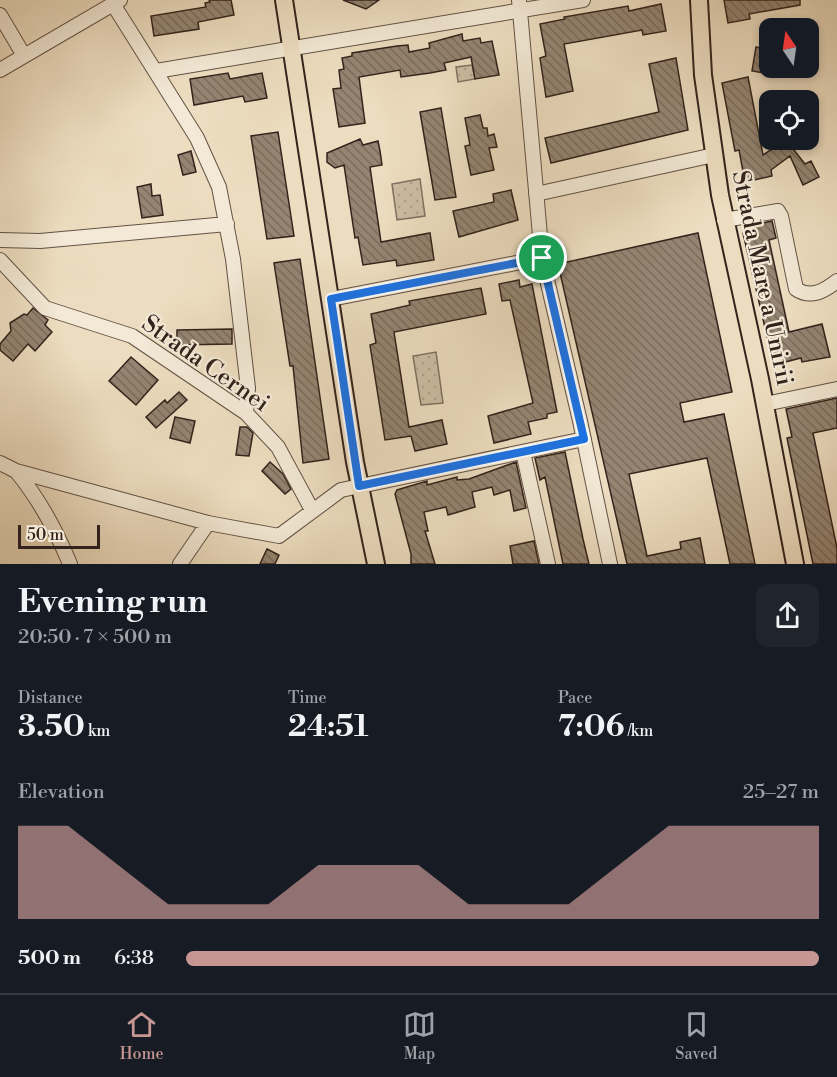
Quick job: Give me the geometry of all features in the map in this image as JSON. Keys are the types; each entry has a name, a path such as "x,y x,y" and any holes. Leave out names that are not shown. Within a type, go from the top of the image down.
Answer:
{"main road":[{"path":"284,0 359,486 376,564"},
{"name":"Strada Mare a Unirii","path":"699,0 703,75 724,220 765,404 795,564"}],"street":[{"path":"156,71 520,5 583,0"},
{"path":"0,70 23,54 117,2 210,163 219,187 227,224 248,388 246,413"},
{"path":"520,5 542,258 610,564"},
{"path":"0,15 23,54"},
{"path":"536,194 714,155"},
{"path":"724,220 778,211 796,289 804,294 817,294 837,281"},
{"path":"0,240 40,242 227,224"},
{"path":"331,299 542,258"},
{"name":"Strada Cernei","path":"0,260 45,308 132,336 246,413 278,447 312,510"},
{"path":"765,404 837,389"},
{"path":"0,463 16,471 208,523 279,536 335,493 584,439"},
{"path":"523,452 548,564"},
{"path":"16,471 38,498 70,564"},
{"path":"180,564 208,523"}],"shaded area":[{"path":"472,65 475,79 458,82 456,67"},
{"path":"420,179 425,216 397,220 392,184"},
{"path":"436,352 443,403 421,405 413,356"}],"building":[{"path":"209,0 231,0 234,15 198,22 199,29 154,36 151,16 206,7 205,3 210,2"},
{"path":"343,0 379,0 366,9"},
{"path":"724,0 800,0 800,5 749,14 750,19 728,23"},
{"path":"661,4 666,31 643,35 642,30 564,44 573,91 546,97 540,58 546,56 540,24 565,19 564,17 628,6 629,11"},
{"path":"462,34 463,41 480,38 481,43 492,41 499,75 475,79 471,57 444,63 446,70 430,73 401,77 400,70 359,77 365,123 339,127 333,89 341,88 339,70 344,69 342,58 352,56 352,53 397,46 408,45 409,52 430,48 429,43"},
{"path":"756,47 759,48 759,72 752,71"},
{"path":"676,58 688,130 551,163 545,138 659,112 649,64"},
{"path":"228,73 230,79 262,73 267,98 245,102 243,96 194,105 190,79"},
{"path":"748,77 759,134 759,150 762,150 763,155 771,150 794,150 805,164 811,161 819,177 803,185 790,156 771,170 772,176 745,182 739,150 735,151 722,83"},
{"path":"441,108 456,197 435,200 420,112"},
{"path":"480,115 483,128 487,128 488,136 494,134 497,147 489,148 494,170 471,175 465,146 470,145 465,118"},
{"path":"278,132 294,236 267,239 251,136"},
{"path":"360,139 363,145 378,141 382,165 370,167 381,242 430,233 434,260 397,266 396,260 363,265 358,237 355,238 344,165 335,168 327,162 327,153"},
{"path":"191,151 196,172 183,175 178,155"},
{"path":"151,184 152,196 160,195 163,215 142,218 137,187"},
{"path":"511,190 518,220 459,237 453,211 494,202 493,194"},
{"path":"772,221 776,238 769,240 789,332 822,324 830,357 802,362 801,358 785,362 783,356 772,358 743,233 755,231 754,225"},
{"path":"698,233 732,392 680,403 684,422 724,414 755,564 730,564 707,458 629,474 647,556 681,549 680,542 700,538 705,564 627,564 558,264"},
{"path":"300,259 329,459 303,463 293,366 290,366 274,263"},
{"path":"519,280 520,287 532,284 557,412 547,414 547,418 528,422 531,434 494,443 488,416 533,403 510,300 502,301 499,284"},
{"path":"481,288 486,314 394,332 409,427 442,420 447,444 415,451 411,436 385,440 370,345 376,343 371,314 410,305 409,301"},
{"path":"33,308 48,320 45,325 52,332 35,351 28,344 13,361 0,350 0,344 11,331 10,323 24,314 27,315"},
{"path":"232,329 232,344 177,345 177,330"},
{"path":"131,357 158,380 136,405 109,381"},
{"path":"179,392 187,400 156,428 146,417 165,400 167,403"},
{"path":"837,398 837,428 813,433 837,548 837,564 813,564 787,438 792,437 786,409"},
{"path":"175,417 195,421 190,443 170,438"},
{"path":"240,427 247,427 253,433 249,456 236,455"},
{"path":"565,452 589,564 563,564 545,477 540,480 535,458"},
{"path":"270,462 283,474 291,489 285,494 262,471"},
{"path":"516,462 526,508 514,511 510,490 494,495 492,487 472,492 475,507 448,515 446,507 424,512 428,531 425,531 435,564 411,564 411,554 395,494 397,490 427,481 427,485 457,477 457,480 469,479"},
{"path":"534,541 539,564 513,564 510,546"},
{"path":"267,549 279,555 275,564 260,564"}],"route":[{"path":"542,258 584,439 359,486 331,299 542,258"}]}
